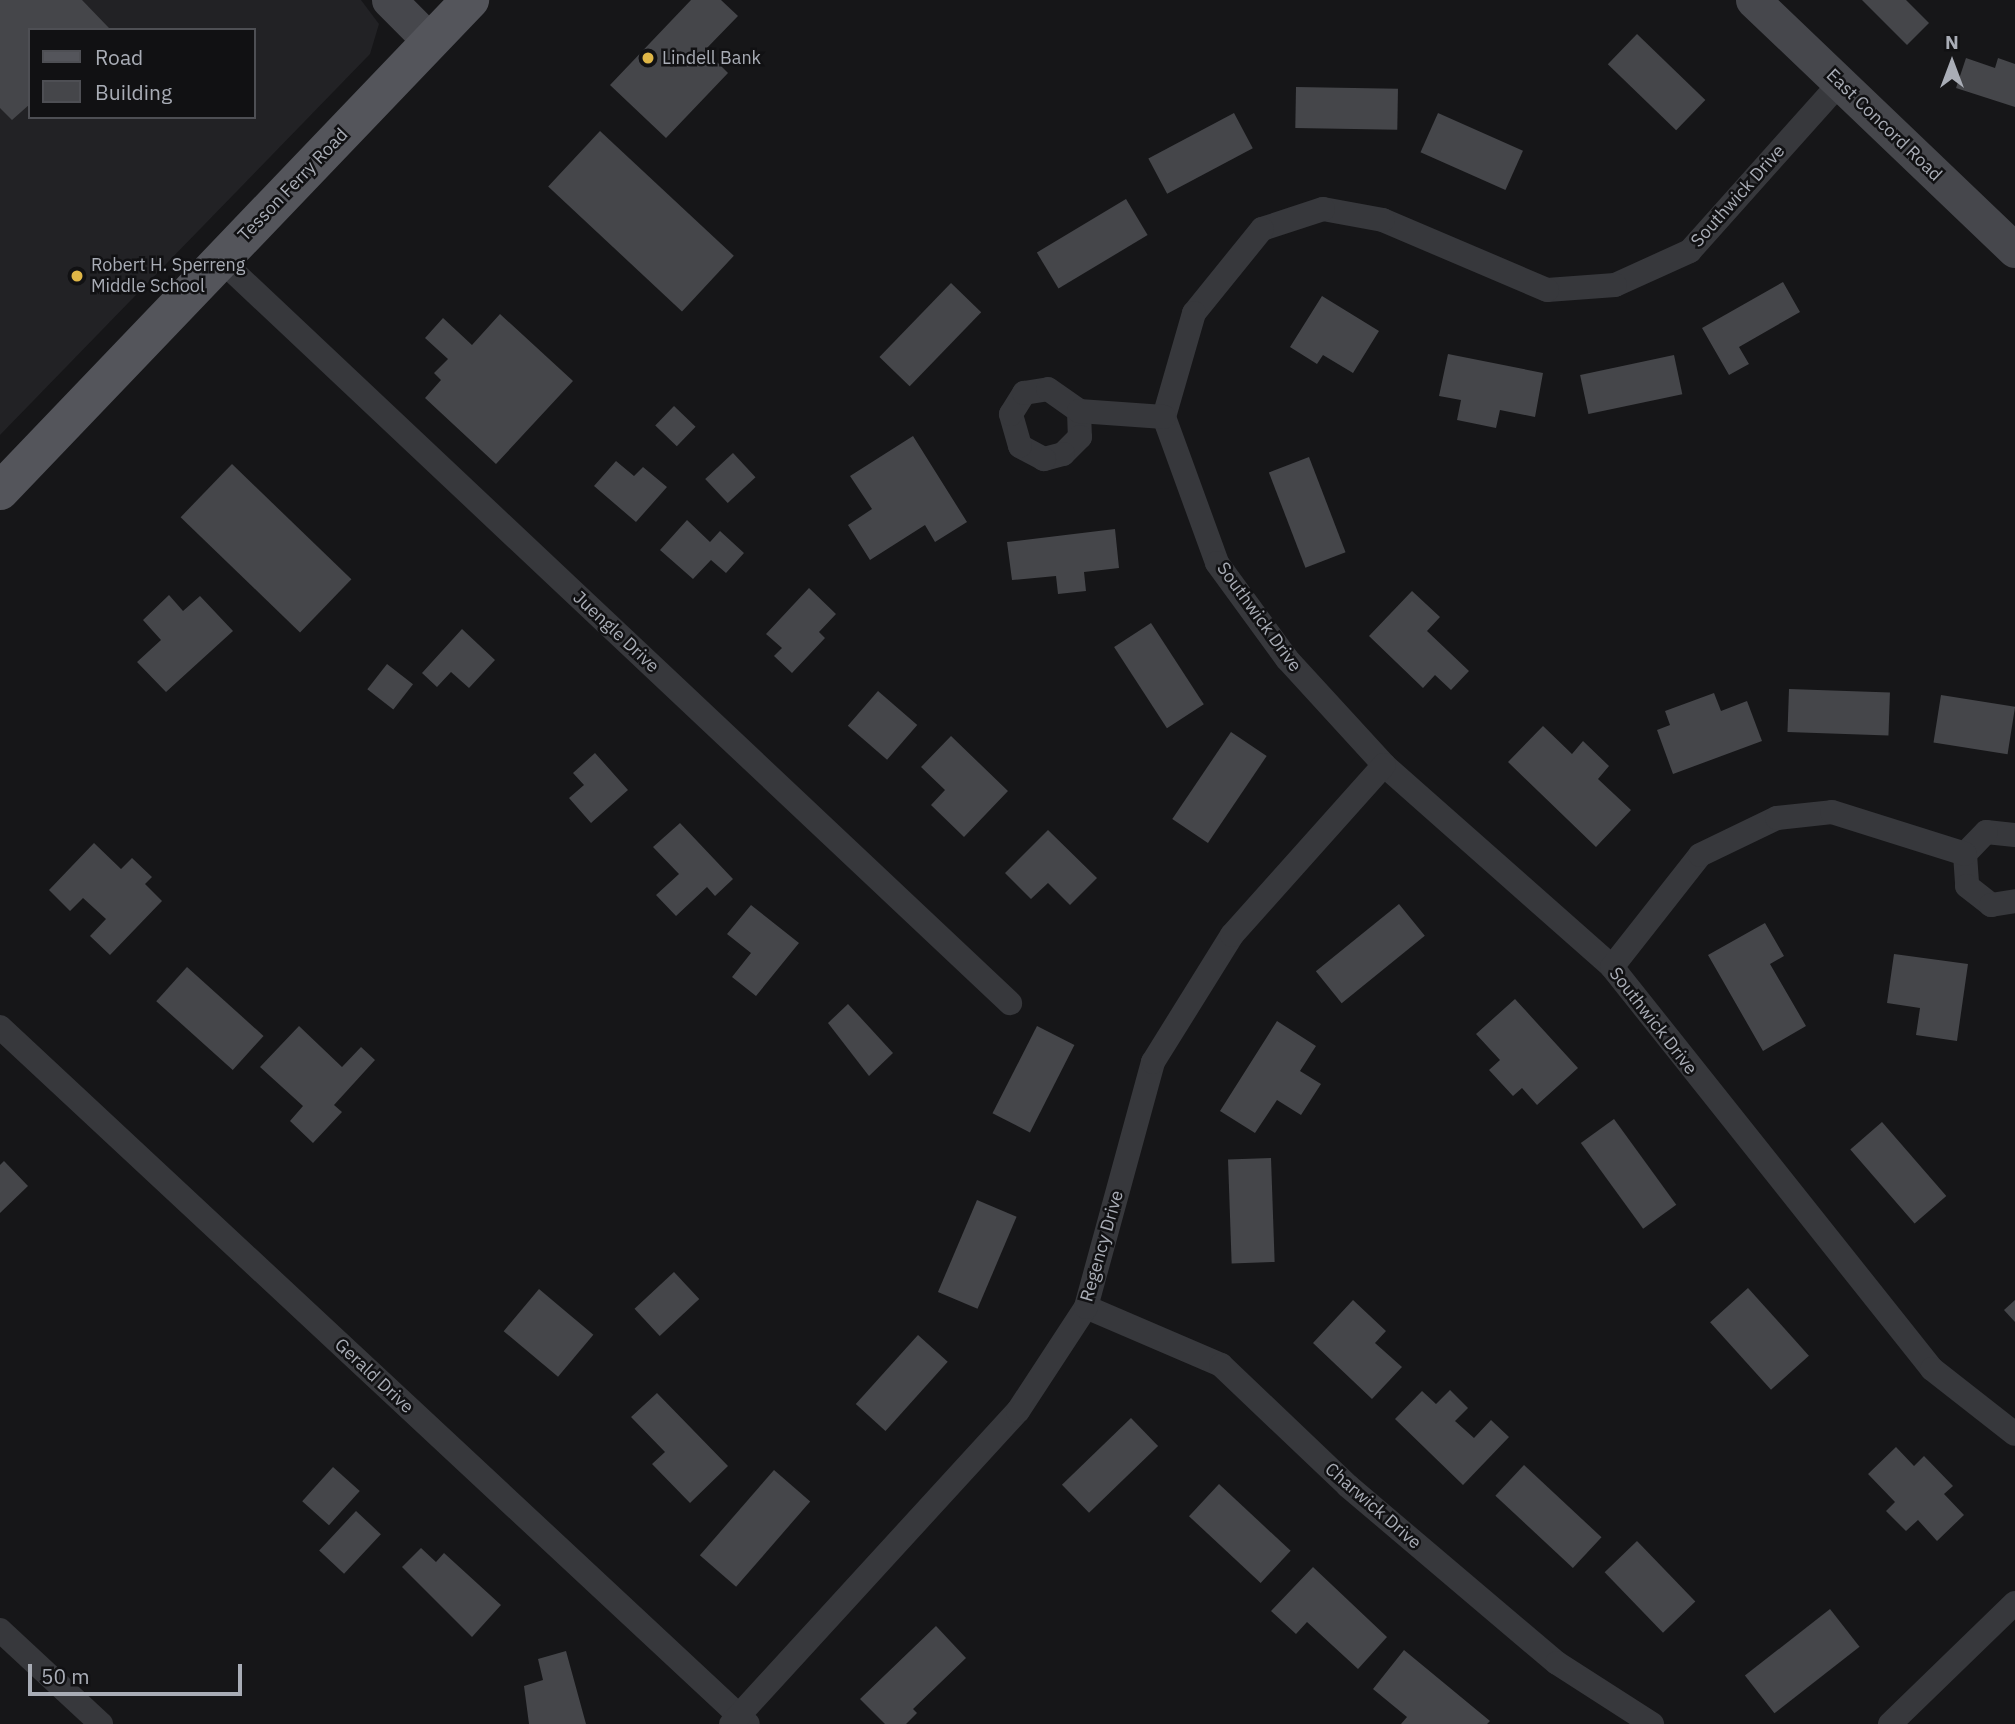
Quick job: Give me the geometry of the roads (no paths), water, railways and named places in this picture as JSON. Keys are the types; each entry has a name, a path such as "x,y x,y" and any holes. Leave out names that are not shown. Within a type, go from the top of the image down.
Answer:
{"main road":[{"name":"Tesson Ferry Road","path":"0,491 470,0"}],"street":[{"path":"389,0 430,41"},
{"name":"East Concord Road","path":"1753,0 2015,250"},
{"name":"Southwick Drive","path":"1840,83 1690,251 1615,285 1547,290 1383,220 1323,209 1262,229 1194,313 1164,417 1217,563 1287,659 1384,765 1612,967 1932,1369 2015,1434"},
{"name":"Juengle Drive","path":"221,260 1010,1003"},
{"path":"1079,411 1164,417"},
{"name":"Regency Drive","path":"739,1721 1018,1411 1086,1307 1153,1062 1233,934 1384,765"},
{"path":"1612,967 1700,855 1777,818 1832,812 1965,854"},
{"path":"2015,835 1986,832 1965,854 1967,886 1991,905 2015,901"},
{"name":"Gerald Drive","path":"0,1027 739,1721"},
{"name":"Charwick Drive","path":"1086,1307 1221,1365 1348,1486 1557,1663 1652,1724"},
{"path":"1891,1724 2015,1603"},
{"path":"0,1630 101,1724"}],"place":[{"name":"Lindell Bank","path":"648,58"},
{"name":"Robert H. Sperreng Middle School","path":"77,276"}]}
